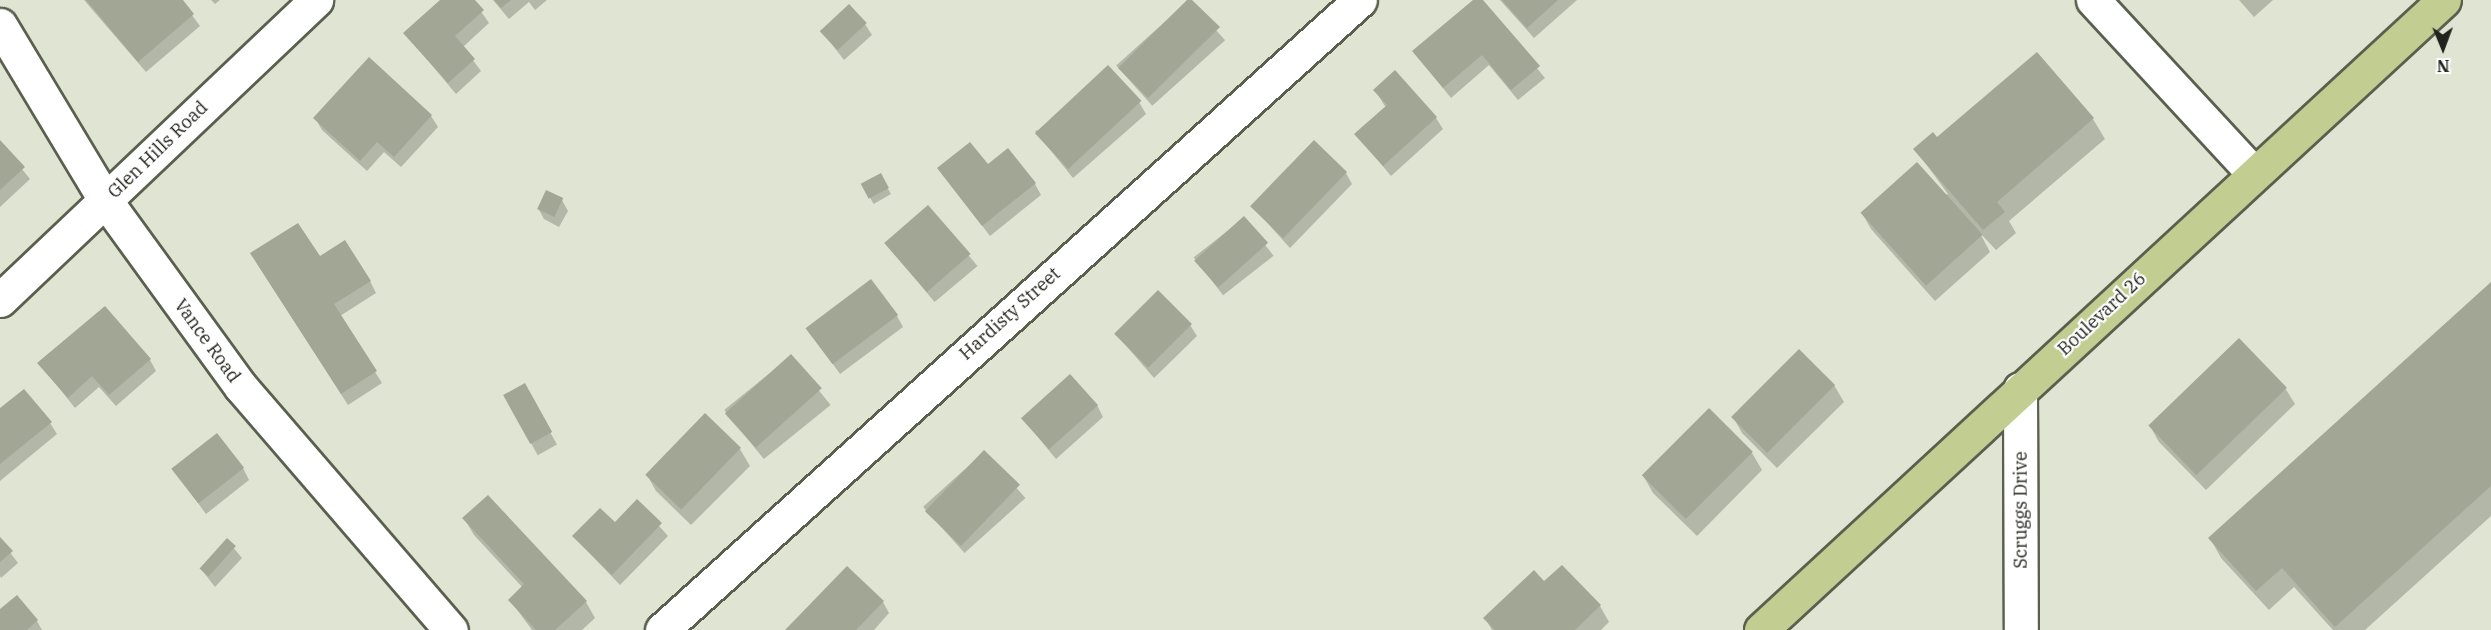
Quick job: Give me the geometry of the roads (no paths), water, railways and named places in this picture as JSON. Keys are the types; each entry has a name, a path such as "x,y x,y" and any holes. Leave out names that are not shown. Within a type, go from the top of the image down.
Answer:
{"main road":[{"name":"Boulevard 26","path":"1761,630 2444,0"}],"street":[{"name":"Glen Hills Road","path":"0,300 316,0"},
{"name":"Hardisty Street","path":"662,630 1360,0"},
{"path":"2093,0 2254,174"},
{"name":"Vance Road","path":"0,25 105,200 241,387 451,630"},
{"name":"Scruggs Drive","path":"2020,389 2021,630"}]}
